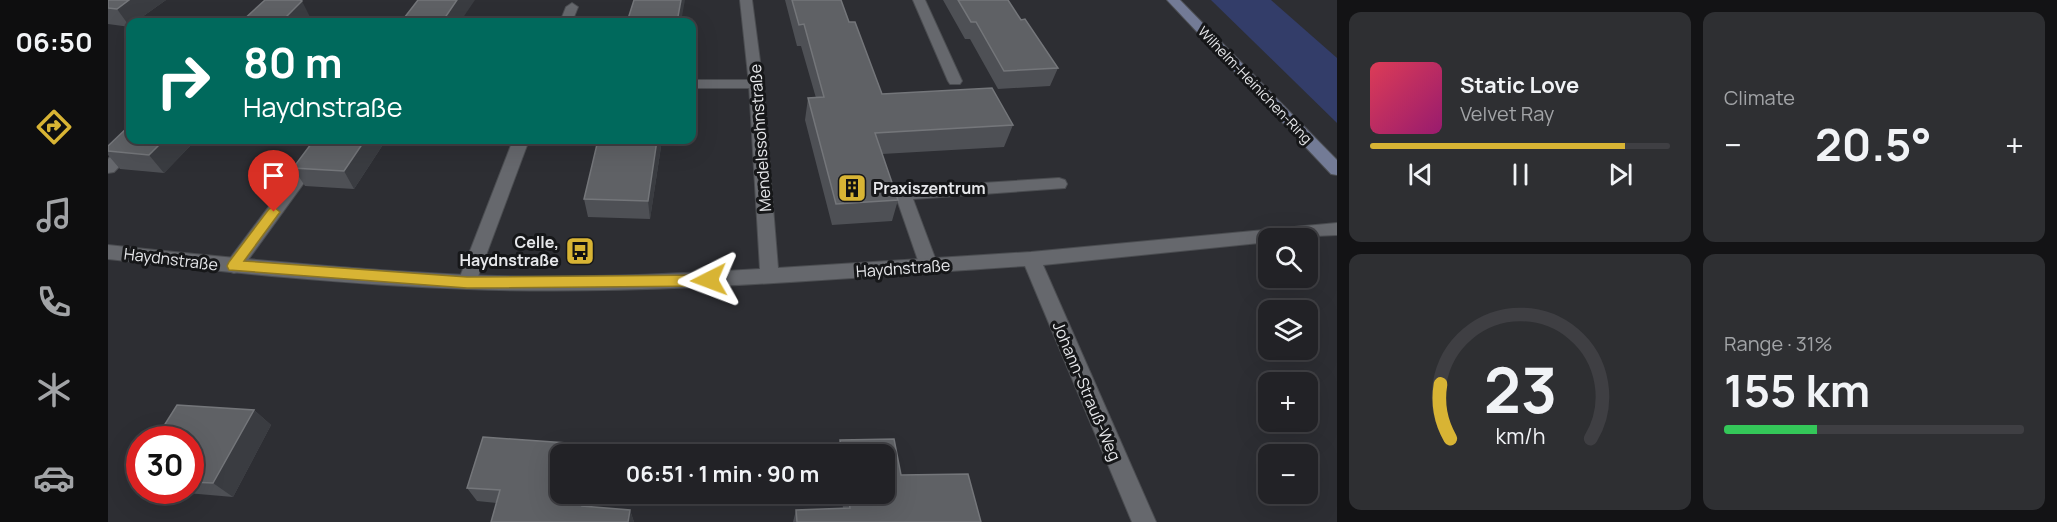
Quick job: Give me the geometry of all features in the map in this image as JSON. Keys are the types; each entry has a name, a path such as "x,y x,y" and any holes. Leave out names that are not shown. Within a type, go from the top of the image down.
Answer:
{"main road":[{"name":"Wilhelm-Heinichen-Ring","path":"1173,0 1337,170"}],"street":[{"name":"Mendelssohnstraße","path":"746,0 756,84 770,277"},
{"path":"919,0 955,81"},
{"path":"568,18 572,7"},
{"path":"696,84 756,84"},
{"path":"108,168 133,144"},
{"name":"Haydnstraße","path":"234,266 324,144"},
{"path":"467,282 519,144"},
{"path":"929,266 903,194 1059,184"},
{"name":"Haydnstraße","path":"108,252 234,266 467,282 669,282 1031,259 1337,229"},
{"name":"Johann-Strauß-Weg","path":"1031,259 1144,522"}],"shaded area":[{"path":"1211,0 1271,0 1337,58 1337,123"}],"building":[{"path":"108,0 129,0 117,9 108,8"},
{"path":"265,0 302,1 285,18 245,18"},
{"path":"418,0 457,0 445,18 404,18"},
{"path":"634,0 681,0 678,18 628,18"},
{"path":"792,0 841,0 849,22 855,22 882,94 992,88 1013,125 875,133 898,200 836,204 808,98 824,97 804,24 799,25"},
{"path":"958,0 1008,0 1021,20 1025,19 1058,68 1004,71 976,22 971,22"},
{"path":"126,129 126,144 160,144 149,155 108,151 108,146"},
{"path":"311,144 362,144 344,171 293,168"},
{"path":"597,144 656,144 648,201 584,199"},
{"path":"177,405 254,410 213,483 204,483 204,426 164,426"},
{"path":"483,437 581,444 550,444 550,504 582,504 582,506 630,510 628,522 491,522 500,490 467,488"},
{"path":"894,439 895,444 841,444 840,440"},
{"path":"895,444 901,475 968,474 981,522 797,522 796,510 850,508 849,504 895,504"}],"place":[{"name":"Praxiszentrum","path":"852,188"},
{"name":"Celle, Haydnstraße","path":"580,251"}],"route":[{"path":"274,212 234,266 467,282 709,280"}]}
